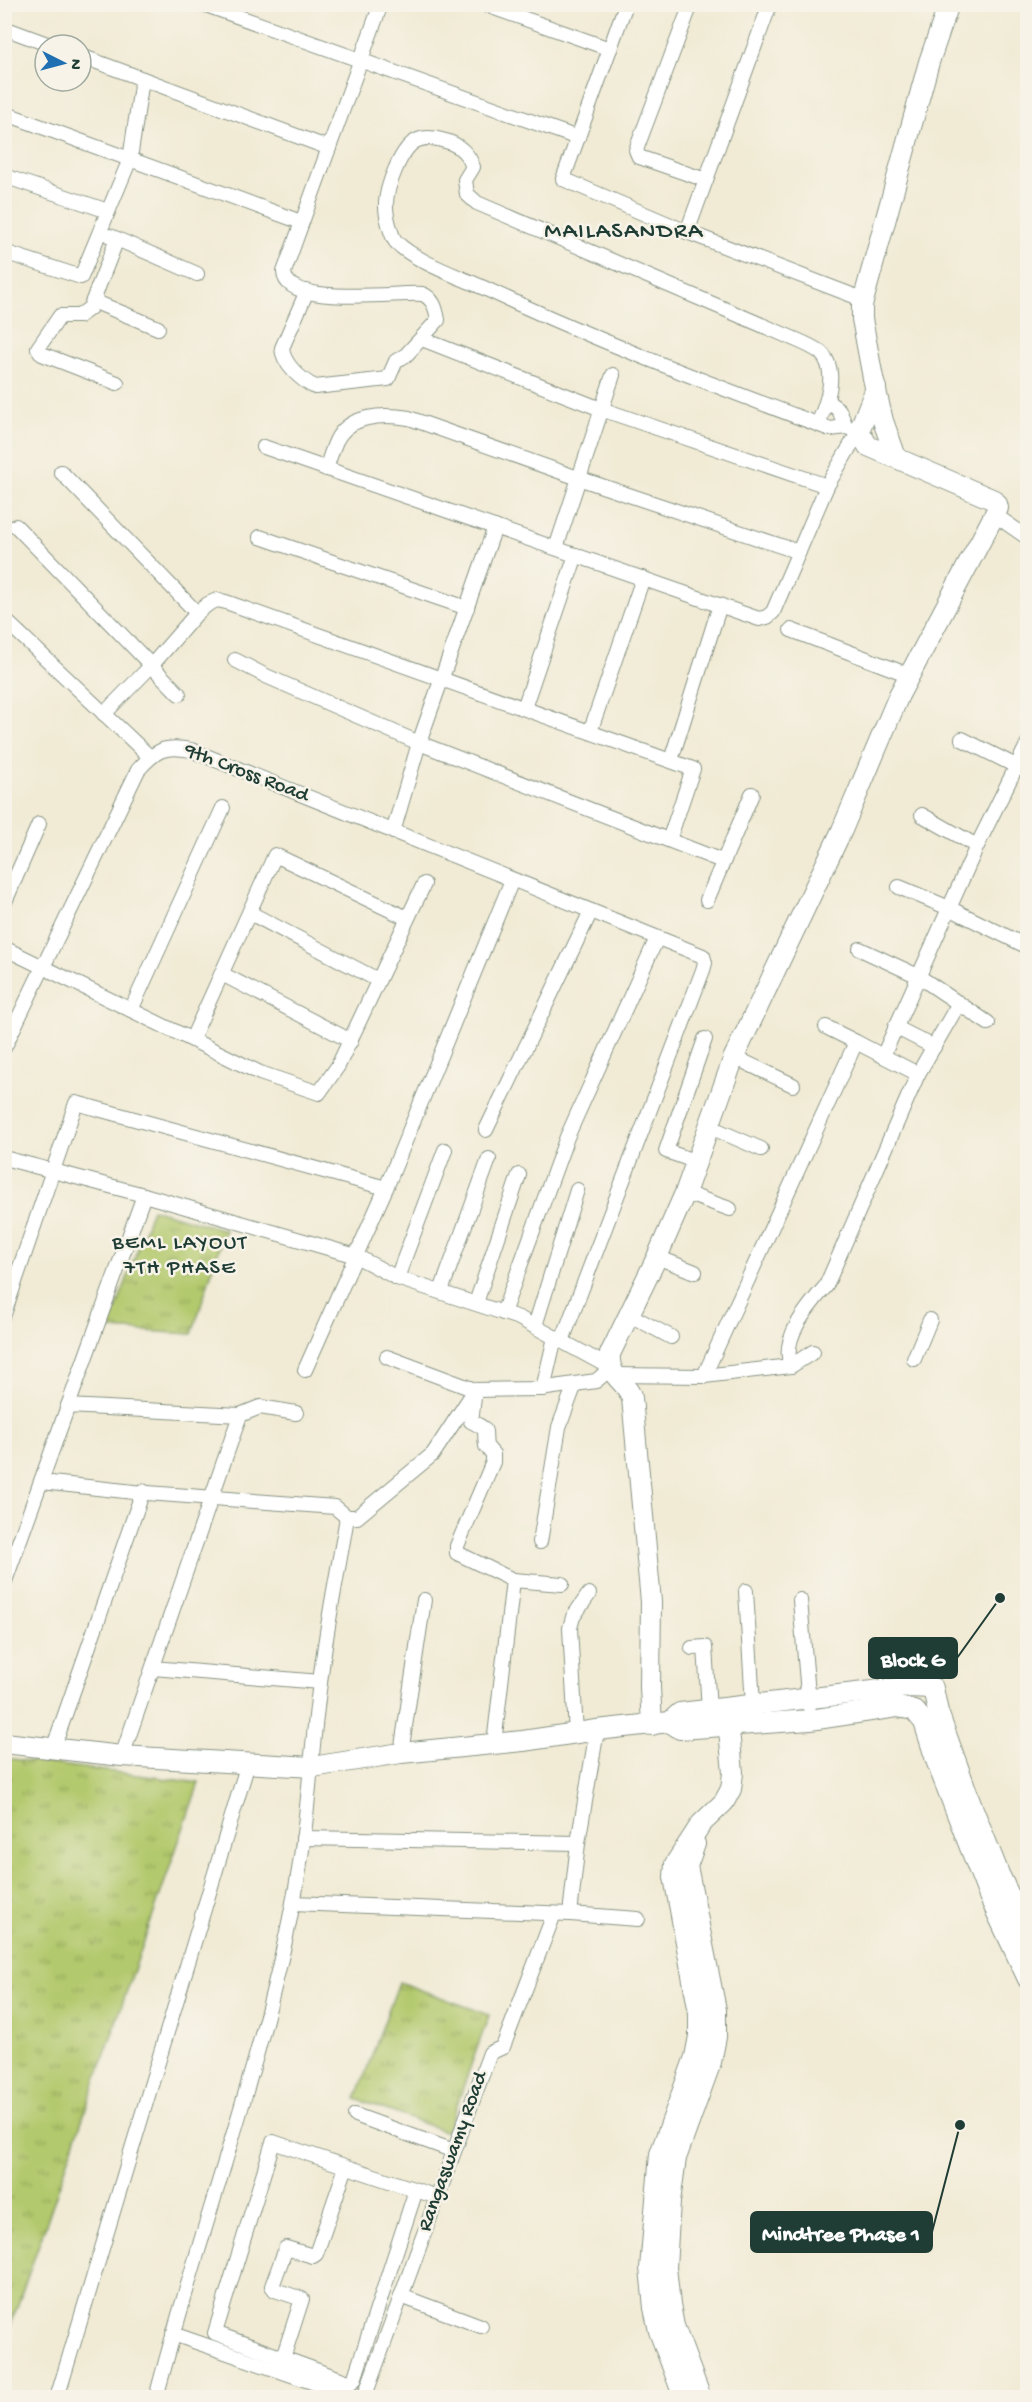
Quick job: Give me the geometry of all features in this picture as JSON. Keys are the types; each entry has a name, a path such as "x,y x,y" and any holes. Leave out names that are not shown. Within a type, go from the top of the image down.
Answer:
{"street":[{"path":"203,4 578,138"},
{"path":"307,291 282,348 283,356 307,383 315,387 388,379 396,361 406,355 438,320 429,297 406,293 325,296 289,284 284,278 301,222 381,4"},
{"path":"483,4 610,49"},
{"path":"626,4 563,179 687,232 862,299"},
{"path":"691,4 636,150 639,157 706,180"},
{"path":"687,232 770,4"},
{"path":"896,457 883,421 862,319 862,299 928,62 949,4"},
{"path":"4,28 33,39"},
{"path":"93,61 329,148"},
{"path":"4,252 81,277 130,159 142,79"},
{"path":"4,113 301,222"},
{"path":"818,424 827,401 830,370 822,353 799,340 477,203 467,194 465,180 473,167 470,156 451,143 430,137 417,140 406,148 393,176 386,207 394,240 417,257 532,311 690,377 830,429 852,429"},
{"path":"4,176 108,211"},
{"path":"100,232 197,274"},
{"path":"117,239 90,308 82,315 60,316 39,345 39,351 117,383"},
{"path":"93,301 158,328"},
{"path":"422,339 601,409 827,486"},
{"path":"556,548 613,375"},
{"path":"264,447 759,619 770,615 800,552 852,429 876,388"},
{"path":"613,1371 610,1358 612,1348 657,1257 685,1193 734,1057 842,830 870,760 909,675 995,515 997,504 994,500 868,447 839,410 827,401"},
{"path":"326,469 336,439 345,428 362,419 388,414 443,429 578,478 800,552"},
{"path":"61,472 197,613"},
{"path":"995,515 1028,538"},
{"path":"15,526 179,694"},
{"path":"393,832 419,743 495,527"},
{"path":"260,537 467,608"},
{"path":"524,708 576,555"},
{"path":"590,732 643,578"},
{"path":"104,714 151,666 197,613 217,600 226,602 693,769 669,840"},
{"path":"671,760 720,605"},
{"path":"4,619 150,757"},
{"path":"791,630 909,675"},
{"path":"235,660 266,676 419,743 722,861"},
{"path":"962,739 1022,769"},
{"path":"884,1056 977,846 1022,769 1028,743"},
{"name":"9th Cross Road","path":"4,1048 138,770 150,757 162,749 175,747 191,750 704,957 705,963 558,1339"},
{"path":"706,900 752,794"},
{"path":"131,1010 223,808"},
{"path":"922,815 977,846"},
{"path":"4,904 39,824"},
{"path":"192,1039 275,855 407,918"},
{"path":"304,1370 386,1188 512,880"},
{"path":"4,948 260,1073 319,1093 331,1080 351,1041 424,884"},
{"path":"899,887 949,908 1022,944"},
{"path":"486,1130 591,911"},
{"path":"250,913 378,980"},
{"path":"503,1313 567,1137 657,938"},
{"path":"860,950 918,976 988,1023"},
{"path":"222,974 351,1041"},
{"path":"791,1366 787,1353 792,1338 808,1307 826,1286 918,1074 959,1003"},
{"path":"826,1027 918,1074"},
{"path":"895,1027 934,1047"},
{"path":"697,1162 666,1151 705,1039"},
{"path":"704,1376 856,1042"},
{"path":"734,1057 793,1085"},
{"path":"4,1314 76,1103 386,1188"},
{"path":"710,1127 761,1149"},
{"path":"397,1278 445,1150"},
{"path":"4,1158 144,1195 356,1256 397,1278 476,1303 535,1326 613,1371 632,1398 651,1602 650,1687 661,1724"},
{"path":"441,1291 489,1159"},
{"path":"476,1303 519,1175"},
{"path":"535,1326 577,1190"},
{"path":"685,1193 729,1209"},
{"path":"4,1584 144,1195"},
{"path":"657,1257 695,1272"},
{"path":"628,1314 671,1337"},
{"path":"914,1359 930,1320"},
{"path":"543,1389 558,1339"},
{"path":"387,1356 475,1390 543,1389 596,1382 613,1371 704,1376 791,1366 813,1352"},
{"path":"540,1542 560,1427 575,1384"},
{"path":"42,1482 335,1507 346,1517 357,1516 433,1455 475,1390"},
{"path":"475,1390 471,1421 487,1432 486,1446 493,1454 492,1462 457,1546 457,1553 513,1580 562,1584"},
{"path":"68,1406 240,1415 260,1407 296,1413"},
{"path":"123,1756 240,1415"},
{"path":"54,1749 143,1491"},
{"path":"156,2397 267,2015 293,1903 312,1767 320,1682 346,1517"},
{"path":"494,1744 513,1580"},
{"path":"746,1591 753,1705"},
{"path":"576,1733 570,1628 573,1617 589,1594"},
{"path":"401,1753 424,1600"},
{"path":"800,1600 810,1720"},
{"path":"684,2397 658,2331 651,2285 650,2250 660,2154 695,2057 699,2036 699,2013 674,1877 675,1863 701,1824 724,1802 731,1789 733,1773 722,1715 705,1647 692,1648"},
{"path":"153,1668 320,1682"},
{"path":"4,1743 123,1756 312,1767 401,1753 494,1744 597,1730 661,1724 680,1729 753,1705 908,1687 933,1688 938,1712 973,1809 999,1874 1028,1934"},
{"path":"722,1715 810,1720 897,1707 914,1710 924,1722 936,1760 988,1896 1028,1979"},
{"path":"570,1914 578,1842 597,1730"},
{"path":"57,2397 248,1763"},
{"path":"701,1824 687,1866 716,2010 716,2037 711,2062 676,2158 670,2202 666,2267 675,2326 702,2397"},
{"path":"303,1838 578,1842"},
{"path":"293,1903 570,1914 638,1919"},
{"name":"Rangaswamy Road","path":"364,2397 490,2053 503,2047 554,1914"},
{"path":"355,2115 454,2151"},
{"path":"358,2397 215,2333 273,2142 437,2198"},
{"path":"281,2364 302,2299 275,2290 272,2286 275,2276 286,2248 315,2255 346,2167"},
{"path":"173,2334 351,2382 354,2380 416,2190"},
{"path":"401,2296 481,2326"}],"green space":[{"path":"152,1209 225,1230 192,1334 109,1329"},
{"path":"4,1758 199,1783 5,2342"},
{"path":"399,1982 489,2015 447,2132 356,2099"}],"place":[{"name":"Block G","path":"1000,1598"},
{"name":"Mindtree Phase 1","path":"960,2125"}],"district":[{"name":"MAILASANDRA","path":"624,232"},
{"name":"BEML LAYOUT 7TH PHASE","path":"180,1256"}]}
